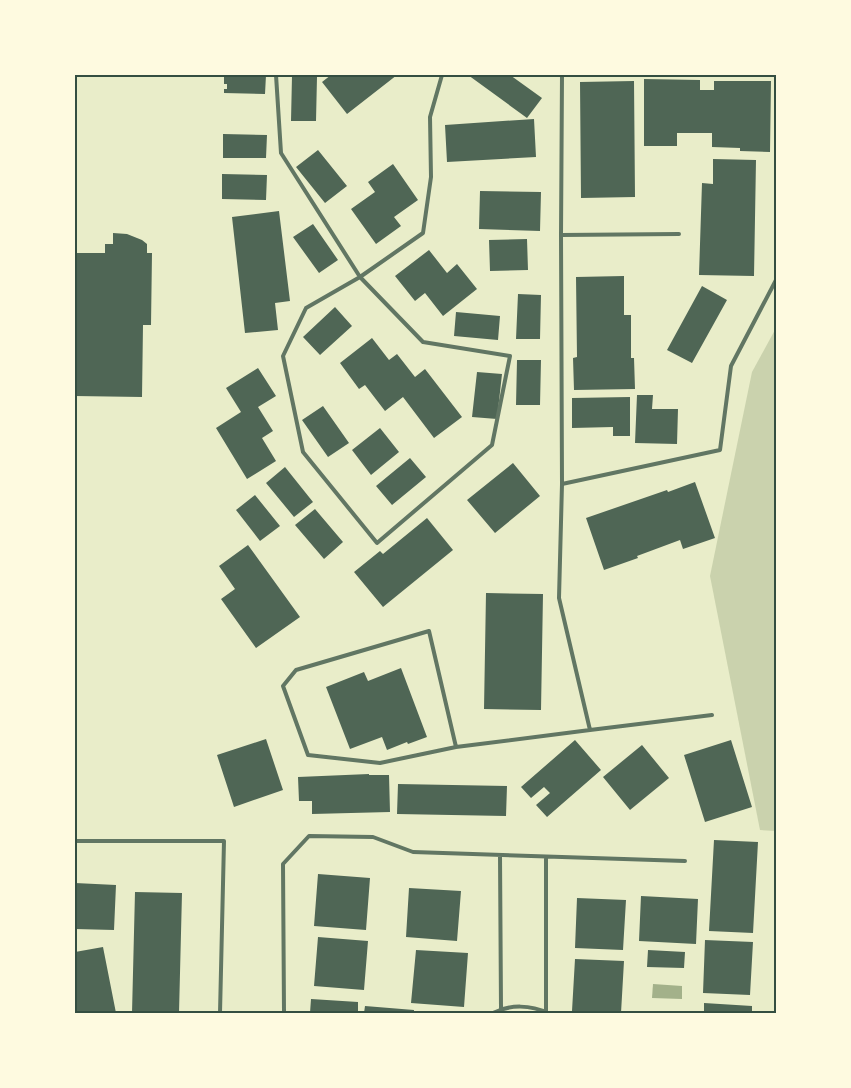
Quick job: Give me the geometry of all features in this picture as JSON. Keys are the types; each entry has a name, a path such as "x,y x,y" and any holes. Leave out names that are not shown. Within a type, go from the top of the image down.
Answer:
{"lane":[{"path":"276,75 281,153 360,277 423,342 510,356 492,445 377,543 304,452 282,356 306,308 360,277 424,233 431,177 430,117 442,75"},
{"path":"562,75 562,484 559,598 590,730"},
{"path":"561,235 679,234"},
{"path":"562,484 720,450 731,366 776,280"},
{"path":"456,747 429,631 296,670 283,686 308,755 380,763 456,747 712,715"},
{"path":"284,1013 283,864 309,836 373,837 413,852 685,861"},
{"path":"75,841 224,841 220,1013"},
{"path":"500,855 501,1009"},
{"path":"493,1013 501,1009 524,1006 547,1012 546,857"}],"shaded area":[{"path":"776,328 776,831 760,830 710,576 752,372"},
{"path":"653,984 682,986 682,999 652,998"}],"building":[{"path":"224,75 266,75 265,94 224,93 224,89 227,89 227,84 224,84"},
{"path":"331,75 397,75 347,114 322,82"},
{"path":"468,75 510,75 542,98 527,118"},
{"path":"292,76 317,77 316,121 291,121"},
{"path":"644,79 700,80 700,90 714,90 714,81 771,81 770,152 740,151 740,148 712,147 712,133 677,133 677,146 644,146"},
{"path":"634,81 635,197 581,198 580,82"},
{"path":"534,119 536,157 447,162 445,125"},
{"path":"223,134 267,135 266,158 223,158"},
{"path":"318,150 347,186 325,203 296,167"},
{"path":"713,159 756,160 754,276 699,275 702,183 713,184"},
{"path":"393,164 418,200 394,217 401,226 376,244 351,209 375,192 368,182"},
{"path":"222,174 267,175 266,200 222,199"},
{"path":"480,191 541,192 540,231 479,229"},
{"path":"279,211 290,301 275,303 278,330 245,333 232,217"},
{"path":"313,224 338,260 319,273 293,237"},
{"path":"113,233 127,234 142,240 147,244 147,253 152,253 151,325 143,325 142,397 75,396 75,253 105,253 105,244 113,244"},
{"path":"527,239 528,270 490,271 489,240"},
{"path":"429,250 447,273 457,264 477,289 443,316 425,293 415,301 395,276"},
{"path":"624,276 624,315 631,315 631,358 634,358 635,389 574,390 573,358 577,357 576,277"},
{"path":"702,286 727,300 692,363 667,350"},
{"path":"518,294 541,295 540,339 516,339"},
{"path":"335,307 352,326 320,355 303,337"},
{"path":"456,312 500,316 498,340 454,336"},
{"path":"372,338 389,360 397,354 415,377 425,369 462,417 434,438 403,397 385,411 365,385 359,389 340,363"},
{"path":"517,360 541,360 540,405 516,405"},
{"path":"258,368 276,396 258,407 273,431 262,438 276,461 247,479 216,428 241,412 226,388"},
{"path":"477,372 502,374 497,419 472,417"},
{"path":"637,395 653,395 652,409 678,409 677,444 635,443"},
{"path":"630,397 630,436 613,436 613,427 572,428 572,398"},
{"path":"323,406 349,443 328,457 302,420"},
{"path":"380,428 399,452 371,475 352,450"},
{"path":"410,458 426,477 392,505 376,486"},
{"path":"513,463 540,496 495,533 467,500"},
{"path":"285,467 313,502 294,517 266,483"},
{"path":"695,482 715,538 683,549 680,540 604,570 586,518"},
{"path":"255,495 280,526 260,541 236,510"},
{"path":"315,509 343,542 324,559 295,525"},
{"path":"427,518 453,550 383,607 354,572 380,551 383,554"},
{"path":"248,545 300,617 256,648 221,599 235,589 219,566"},
{"path":"486,593 543,594 541,710 484,709"},
{"path":"401,668 427,737 387,750 382,737 350,749 326,687 364,672 368,681"},
{"path":"266,739 283,790 234,807 217,755"},
{"path":"575,740 601,770 547,817 536,805 550,793 544,787 531,798 521,787"},
{"path":"731,740 752,807 705,822 684,755"},
{"path":"642,745 669,778 630,810 603,777"},
{"path":"389,775 390,812 312,814 312,801 299,801 298,777"},
{"path":"398,784 507,786 506,816 397,814"},
{"path":"714,840 758,842 753,933 709,931"},
{"path":"318,874 370,878 366,930 314,926"},
{"path":"75,883 116,885 114,930 75,929"},
{"path":"409,888 461,891 457,941 406,937"},
{"path":"135,892 182,893 179,1013 132,1013"},
{"path":"641,896 698,899 696,944 639,941"},
{"path":"577,898 626,900 623,950 575,948"},
{"path":"318,937 368,941 364,990 314,986"},
{"path":"705,940 753,942 750,995 703,993"},
{"path":"103,947 116,1013 75,1013 75,952"},
{"path":"416,950 468,953 464,1007 411,1003"},
{"path":"648,950 685,952 684,968 647,967"},
{"path":"575,959 624,961 621,1013 572,1011"},
{"path":"311,999 358,1002 358,1013 310,1013"},
{"path":"704,1003 752,1006 752,1013 704,1013"},
{"path":"365,1006 414,1010 414,1013 364,1013"}]}
